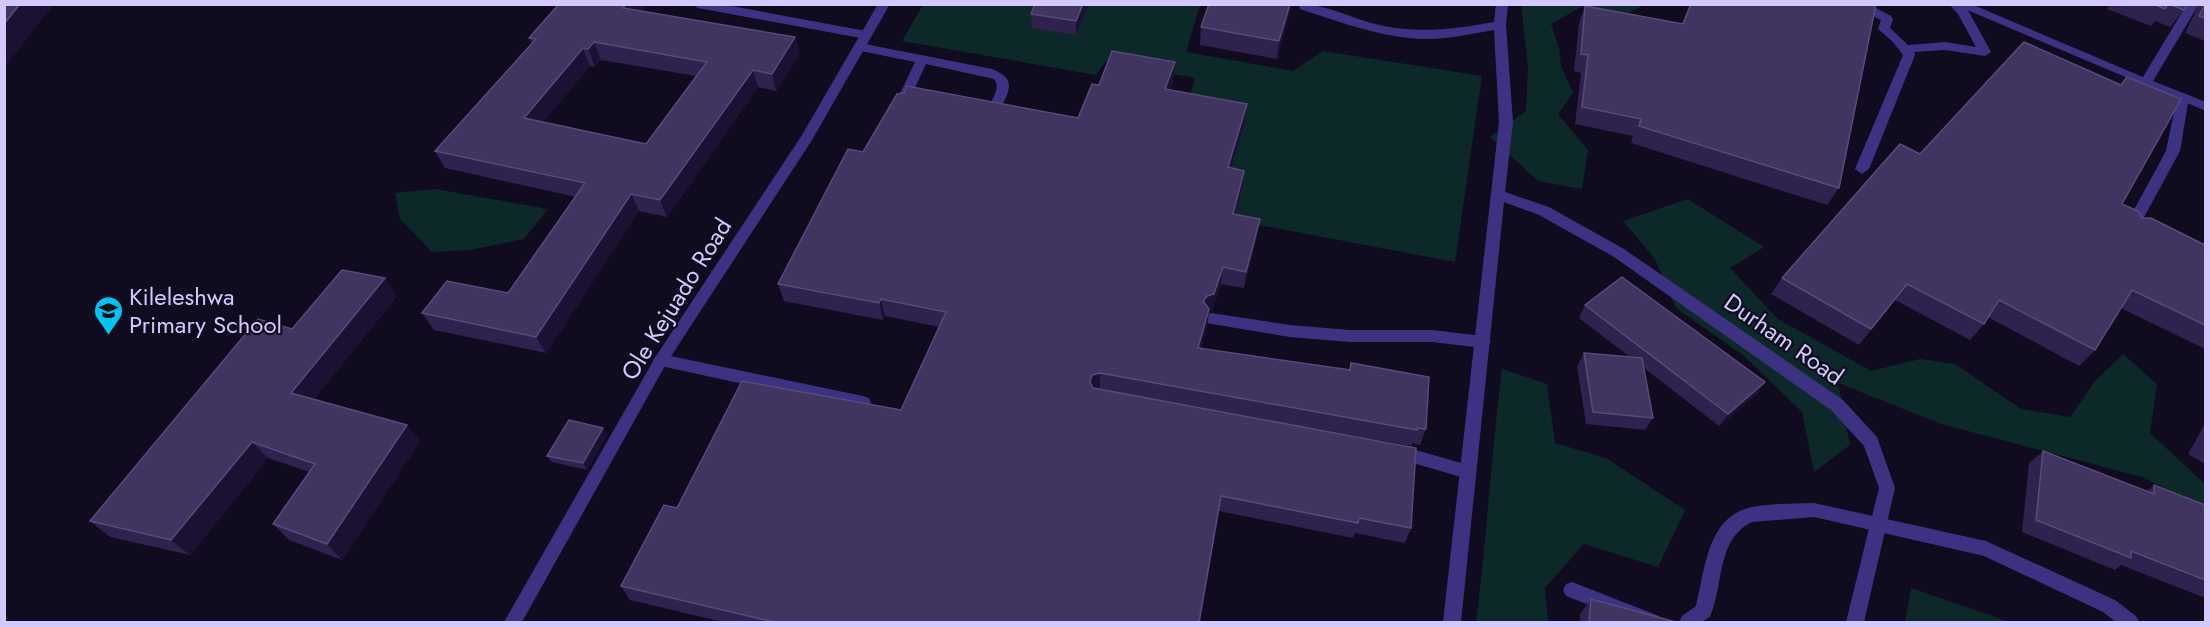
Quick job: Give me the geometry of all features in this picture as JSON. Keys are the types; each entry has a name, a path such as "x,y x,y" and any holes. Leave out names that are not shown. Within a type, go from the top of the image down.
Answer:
{"street":[{"path":"698,4 863,41 922,59 988,72 998,76 1003,82 1003,90 994,108"},
{"name":"Ole Kejuado Road","path":"513,622 661,360 807,137 884,4"},
{"path":"1452,622 1506,122 1500,25 1502,4"},
{"path":"1852,4 1864,7 1887,20 1884,29 1906,49 1908,60 1862,169"},
{"path":"1906,49 1945,46 1985,52 1957,4"},
{"path":"1957,4 2205,107"},
{"path":"2146,82 2193,4"},
{"path":"1304,6 1380,30 1406,34 1428,35 1500,25"},
{"path":"900,106 922,59"},
{"path":"2131,228 2173,151 2183,98"},
{"name":"Durham Road","path":"1498,195 1544,211 1619,253 1836,405 1871,442 1887,488 1855,622"},
{"path":"1211,319 1330,334 1432,336 1483,342"},
{"path":"661,360 862,404"},
{"path":"1381,449 1405,453 1468,472"},
{"path":"1688,622 1704,611 1720,543 1737,520 1750,515 1814,510 1986,549 2109,606 2130,622"},
{"path":"1572,590 1653,622"}],"green space":[{"path":"923,5 1200,5 1186,52 1293,71 1323,51 1482,76 1455,262 1158,206 1195,78 1106,61 1096,75 902,41"},
{"path":"1521,5 1643,5 1620,18 1583,6 1551,24 1559,48 1561,66 1573,93 1558,114 1588,150 1582,189 1538,181 1490,137 1526,111 1528,67"},
{"path":"435,189 548,209 524,239 470,250 432,252 400,219 395,193"},
{"path":"1688,199 1764,247 1730,268 1778,319 1871,371 1920,359 1955,364 2021,409 2070,417 2095,381 2123,354 2157,384 2150,433 2205,484 2205,509 2142,477 1941,424 1838,383 1850,445 1814,472 1802,412 1744,356 1676,308 1655,259 1623,221"},
{"path":"1502,369 1547,384 1555,443 1606,458 1685,510 1658,567 1584,544 1545,588 1548,622 1476,622"},
{"path":"1911,588 2010,622 1905,622"}],"building":[{"path":"4,4 20,4 4,24"},
{"path":"559,4 626,4 623,8 795,37 772,74 753,70 660,200 631,194 536,337 422,313 447,281 508,293 585,183 435,151 536,39 529,38","holes":["594,42 707,62 646,144 524,118 583,48 588,49"]},
{"path":"1035,4 1083,4 1076,21 1031,14"},
{"path":"1209,4 1290,4 1279,41 1201,27"},
{"path":"1691,4 1876,4 1839,188 1639,126 1641,119 1582,107 1588,55 1581,54 1585,6 1683,24"},
{"path":"2153,4 2168,4 2165,9"},
{"path":"2169,4 2188,4 2184,10"},
{"path":"2205,4 2205,18 2199,16"},
{"path":"2024,42 2121,85 2127,77 2181,99 2122,204 2138,211 2142,218 2151,218 2205,245 2205,325 2132,290 2095,350 1999,300 1984,324 1907,284 1871,329 1782,278 1900,144 1920,154"},
{"path":"1112,51 1175,62 1165,89 1247,104 1228,167 1244,171 1233,214 1260,219 1246,272 1223,267 1214,294 1207,296 1203,301 1209,309 1198,348 1350,370 1351,363 1429,377 1426,429 1417,428 1417,430 1100,373 1092,375 1090,382 1093,388 1416,448 1411,528 1359,518 1358,523 1221,496 1199,622 774,622 621,586 664,505 677,508 742,381 901,410 946,312 881,299 879,303 778,284 848,149 863,152 897,94 904,93 907,86 1078,118 1092,84 1099,85"},
{"path":"342,270 385,278 291,393 407,425 327,544 273,524 315,464 252,442 171,540 90,521 258,319 292,329"},
{"path":"1622,277 1765,382 1728,414 1585,305"},
{"path":"1584,353 1642,358 1653,418 1593,412"},
{"path":"569,420 603,428 583,463 547,456"},
{"path":"2043,451 2154,494 2154,485 2205,505 2205,580 2131,551 2131,558 2036,520"},
{"path":"1591,599 1676,622 1589,622"}],"place":[{"name":"Kileleshwa Primary School","path":"108,336"}]}
